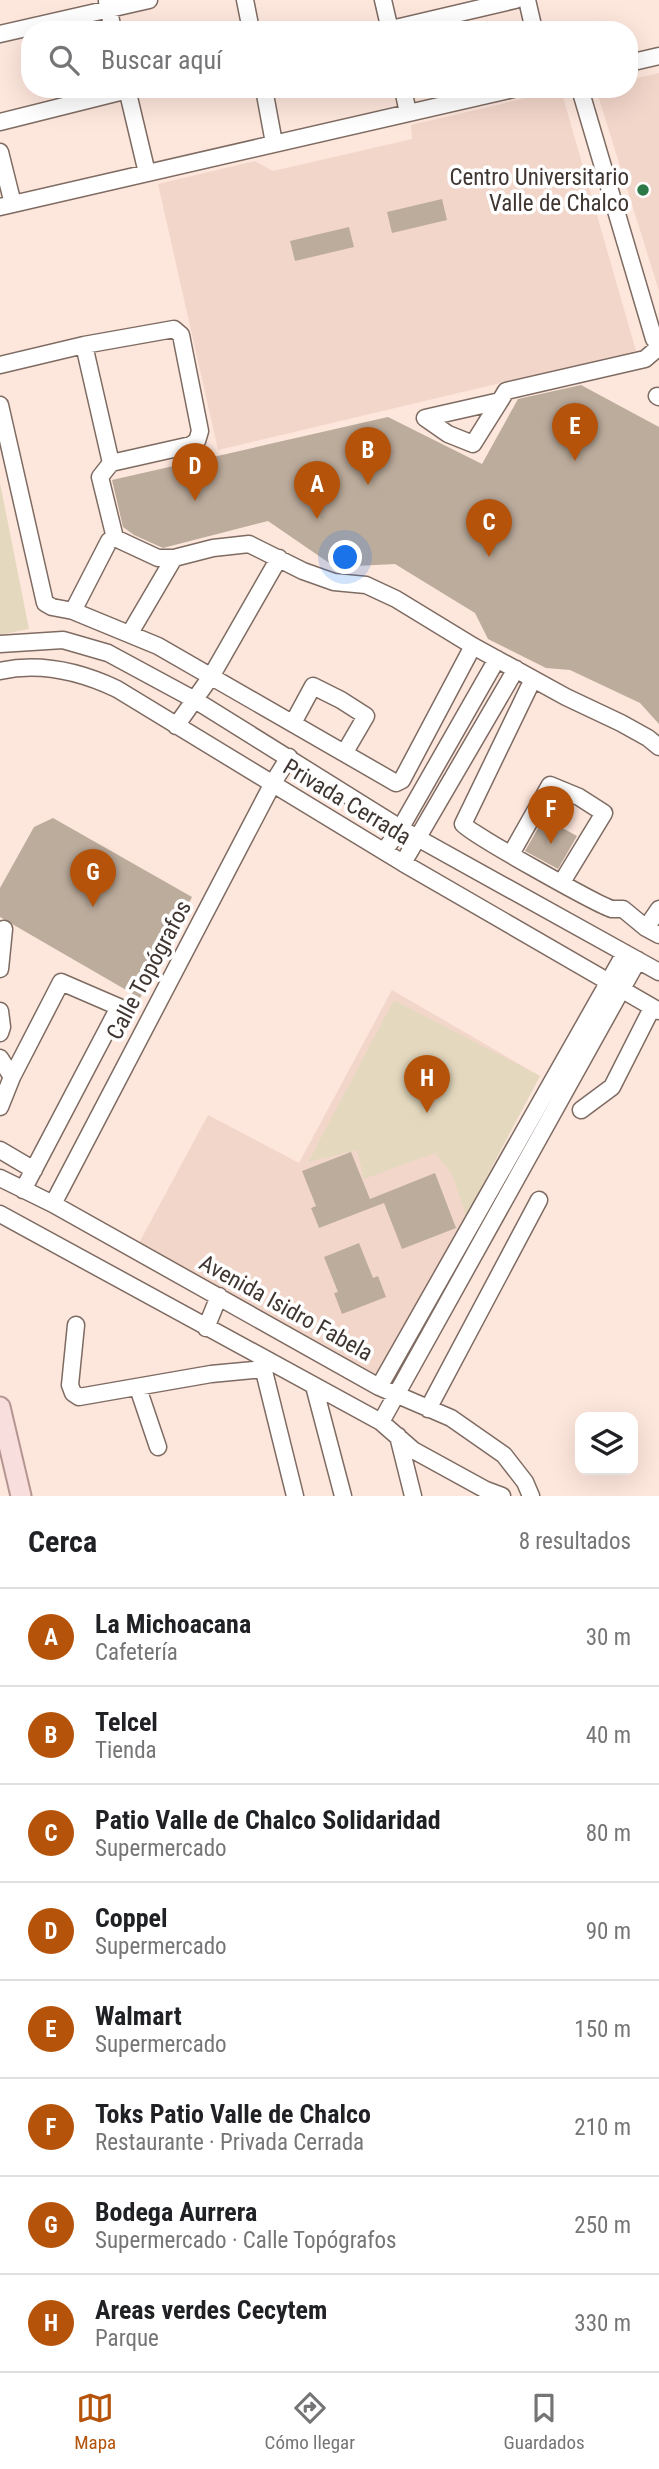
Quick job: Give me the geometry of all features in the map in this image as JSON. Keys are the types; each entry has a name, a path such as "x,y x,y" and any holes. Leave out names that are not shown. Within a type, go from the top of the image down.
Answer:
{"main road":[{"path":"0,1407 21,1496"},
{"path":"0,1461 8,1496"}],"street":[{"path":"48,21 107,5 149,0"},
{"path":"245,0 249,21"},
{"path":"383,0 387,21"},
{"path":"427,21 515,0"},
{"path":"527,0 532,21"},
{"path":"0,34 21,28"},
{"path":"638,60 659,56"},
{"path":"0,122 97,98"},
{"path":"131,98 147,173"},
{"path":"266,98 274,143"},
{"path":"405,98 408,113"},
{"path":"0,152 7,206 474,98"},
{"path":"500,401 506,391 645,359 659,344 654,339 583,98"},
{"path":"0,365 84,345 174,329 181,335 200,431 197,441 191,445 111,463 100,477 115,538"},
{"path":"84,345 111,463"},
{"path":"0,405 46,603 130,633 212,675 396,783 402,780 473,646"},
{"path":"73,611 109,541 115,538"},
{"path":"115,538 158,558 174,558 213,548 250,544 303,571 334,582 366,585 396,599 473,646 566,697 621,723 659,747"},
{"path":"130,633 174,558"},
{"path":"176,726 212,675 279,558"},
{"name":"Privada Cerrada","path":"0,644 63,640 108,653 195,700 400,829 659,972"},
{"path":"384,851 400,829 497,659"},
{"name":"Privada Cerrada","path":"0,671 17,667 57,670 93,678 117,689 403,863 656,1010"},
{"path":"403,863 516,669"},
{"path":"533,679 463,824 466,829 511,855 614,909 623,909 653,932 659,909"},
{"path":"292,723 313,686 341,700 366,716 345,752"},
{"name":"Calle Topógrafos","path":"52,1205 289,757"},
{"path":"511,855 550,785 579,797 604,813 562,882"},
{"path":"0,969 4,929"},
{"path":"379,1387 495,1198 631,956"},
{"path":"0,1107 12,1077 61,982 119,1007 23,1190"},
{"path":"581,1110 612,1087 656,1010"},
{"path":"0,1011 0,1034"},
{"path":"0,1058 12,1077"},
{"path":"0,1150 34,1170"},
{"name":"Avenida Isidro Fabela","path":"0,1178 219,1296 379,1387 451,1418 505,1455 525,1482 531,1496"},
{"path":"381,1422 495,1198"},
{"path":"428,1409 539,1200"},
{"path":"0,1214 206,1328 261,1362 314,1386 381,1422 413,1450 486,1493 502,1496"},
{"path":"206,1328 219,1296"},
{"path":"76,1325 71,1385 73,1393 79,1397 211,1374 261,1362"},
{"path":"261,1362 295,1496"},
{"path":"314,1386 343,1496"},
{"path":"138,1388 158,1447"},
{"path":"398,1436 412,1496"}],"shaded area":[{"name":"Centro Universitario Valle de Chalco","path":"659,73 659,291 599,98 638,98 638,78"},
{"path":"527,98 563,98 636,351 218,450 158,184 255,161 273,171 412,139 411,125"},
{"path":"0,483 29,629 0,635"},
{"path":"392,990 540,1076 379,1376 226,1294 139,1243 208,1115 299,1163"},
{"path":"394,1000 540,1076 466,1216 452,1174 435,1153 364,1179 357,1150 308,1162"}],"building":[{"path":"442,199 447,220 392,233 387,212"},
{"path":"349,227 354,247 295,261 290,241"},
{"path":"581,385 659,427 659,724 640,703 570,670 546,668 488,639 475,613 395,564 335,567 268,521 163,548 123,527 112,480 388,417 482,464 518,399"},
{"path":"53,818 192,897 140,998 0,917 0,888 34,827"},
{"path":"544,818 577,836 558,869 525,851"},
{"path":"351,1152 370,1199 435,1173 456,1228 402,1249 384,1203 319,1228 311,1208 316,1206 302,1171"},
{"path":"359,1243 373,1278 378,1276 386,1297 342,1314 334,1293 338,1292 324,1257"}],"place":[{"name":"Centro Universitario Valle de Chalco","path":"643,190"},
{"name":"Walmart","path":"575,461"},
{"name":"Telcel","path":"368,485"},
{"name":"Coppel","path":"195,501"},
{"name":"La Michoacana","path":"317,519"},
{"name":"Patio Valle de Chalco Solidaridad","path":"489,557"},
{"name":"Toks Patio Valle de Chalco","path":"551,844"},
{"name":"Bodega Aurrera","path":"93,907"},
{"name":"Areas verdes Cecytem","path":"427,1113"}]}
